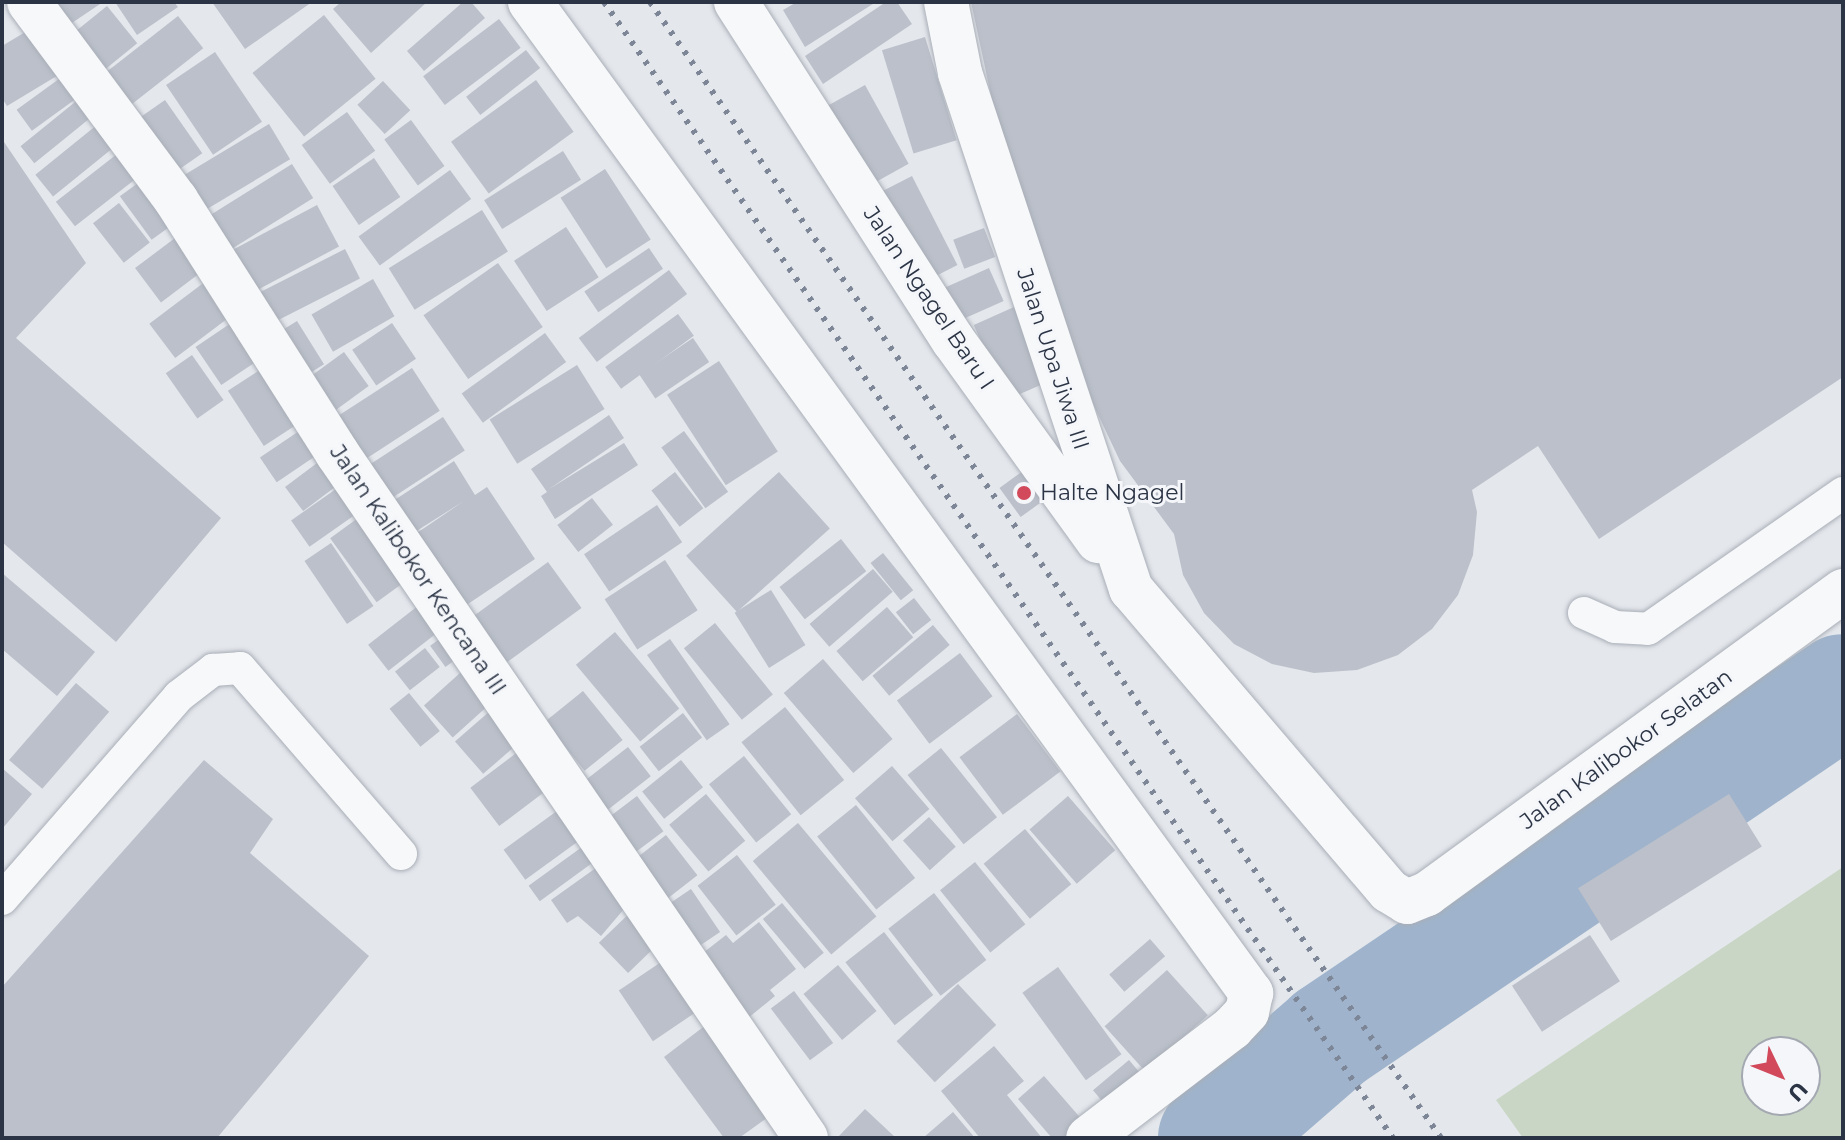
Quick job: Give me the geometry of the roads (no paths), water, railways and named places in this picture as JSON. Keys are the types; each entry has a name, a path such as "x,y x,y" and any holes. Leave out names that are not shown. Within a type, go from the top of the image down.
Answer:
{"street":[{"name":"Jalan Kalibokor Kencana III","path":"29,2 176,200 337,453 806,1138"},
{"path":"530,2 1251,993 1247,1012 1232,1028 1088,1138"},
{"name":"Jalan Ngagel Baru I","path":"736,2 953,340 1131,589"},
{"name":"Jalan Upa Jiwa III","path":"946,2 960,73 1131,589 1389,891 1407,902"},
{"name":"Jalan Kalibokor Selatan","path":"1407,902 1427,894 1843,591"}],"lane":[{"path":"1584,613 1615,627 1648,629 1843,493"},
{"path":"2,899 179,696 213,670 240,668 401,854"}],"waterway":[{"path":"1214,1138 1330,1037 1843,690"}],"railway":[{"path":"604,2 1393,1138"},
{"path":"650,2 1441,1138"}],"place":[{"name":"Halte Ngagel","path":"1024,493"}]}
